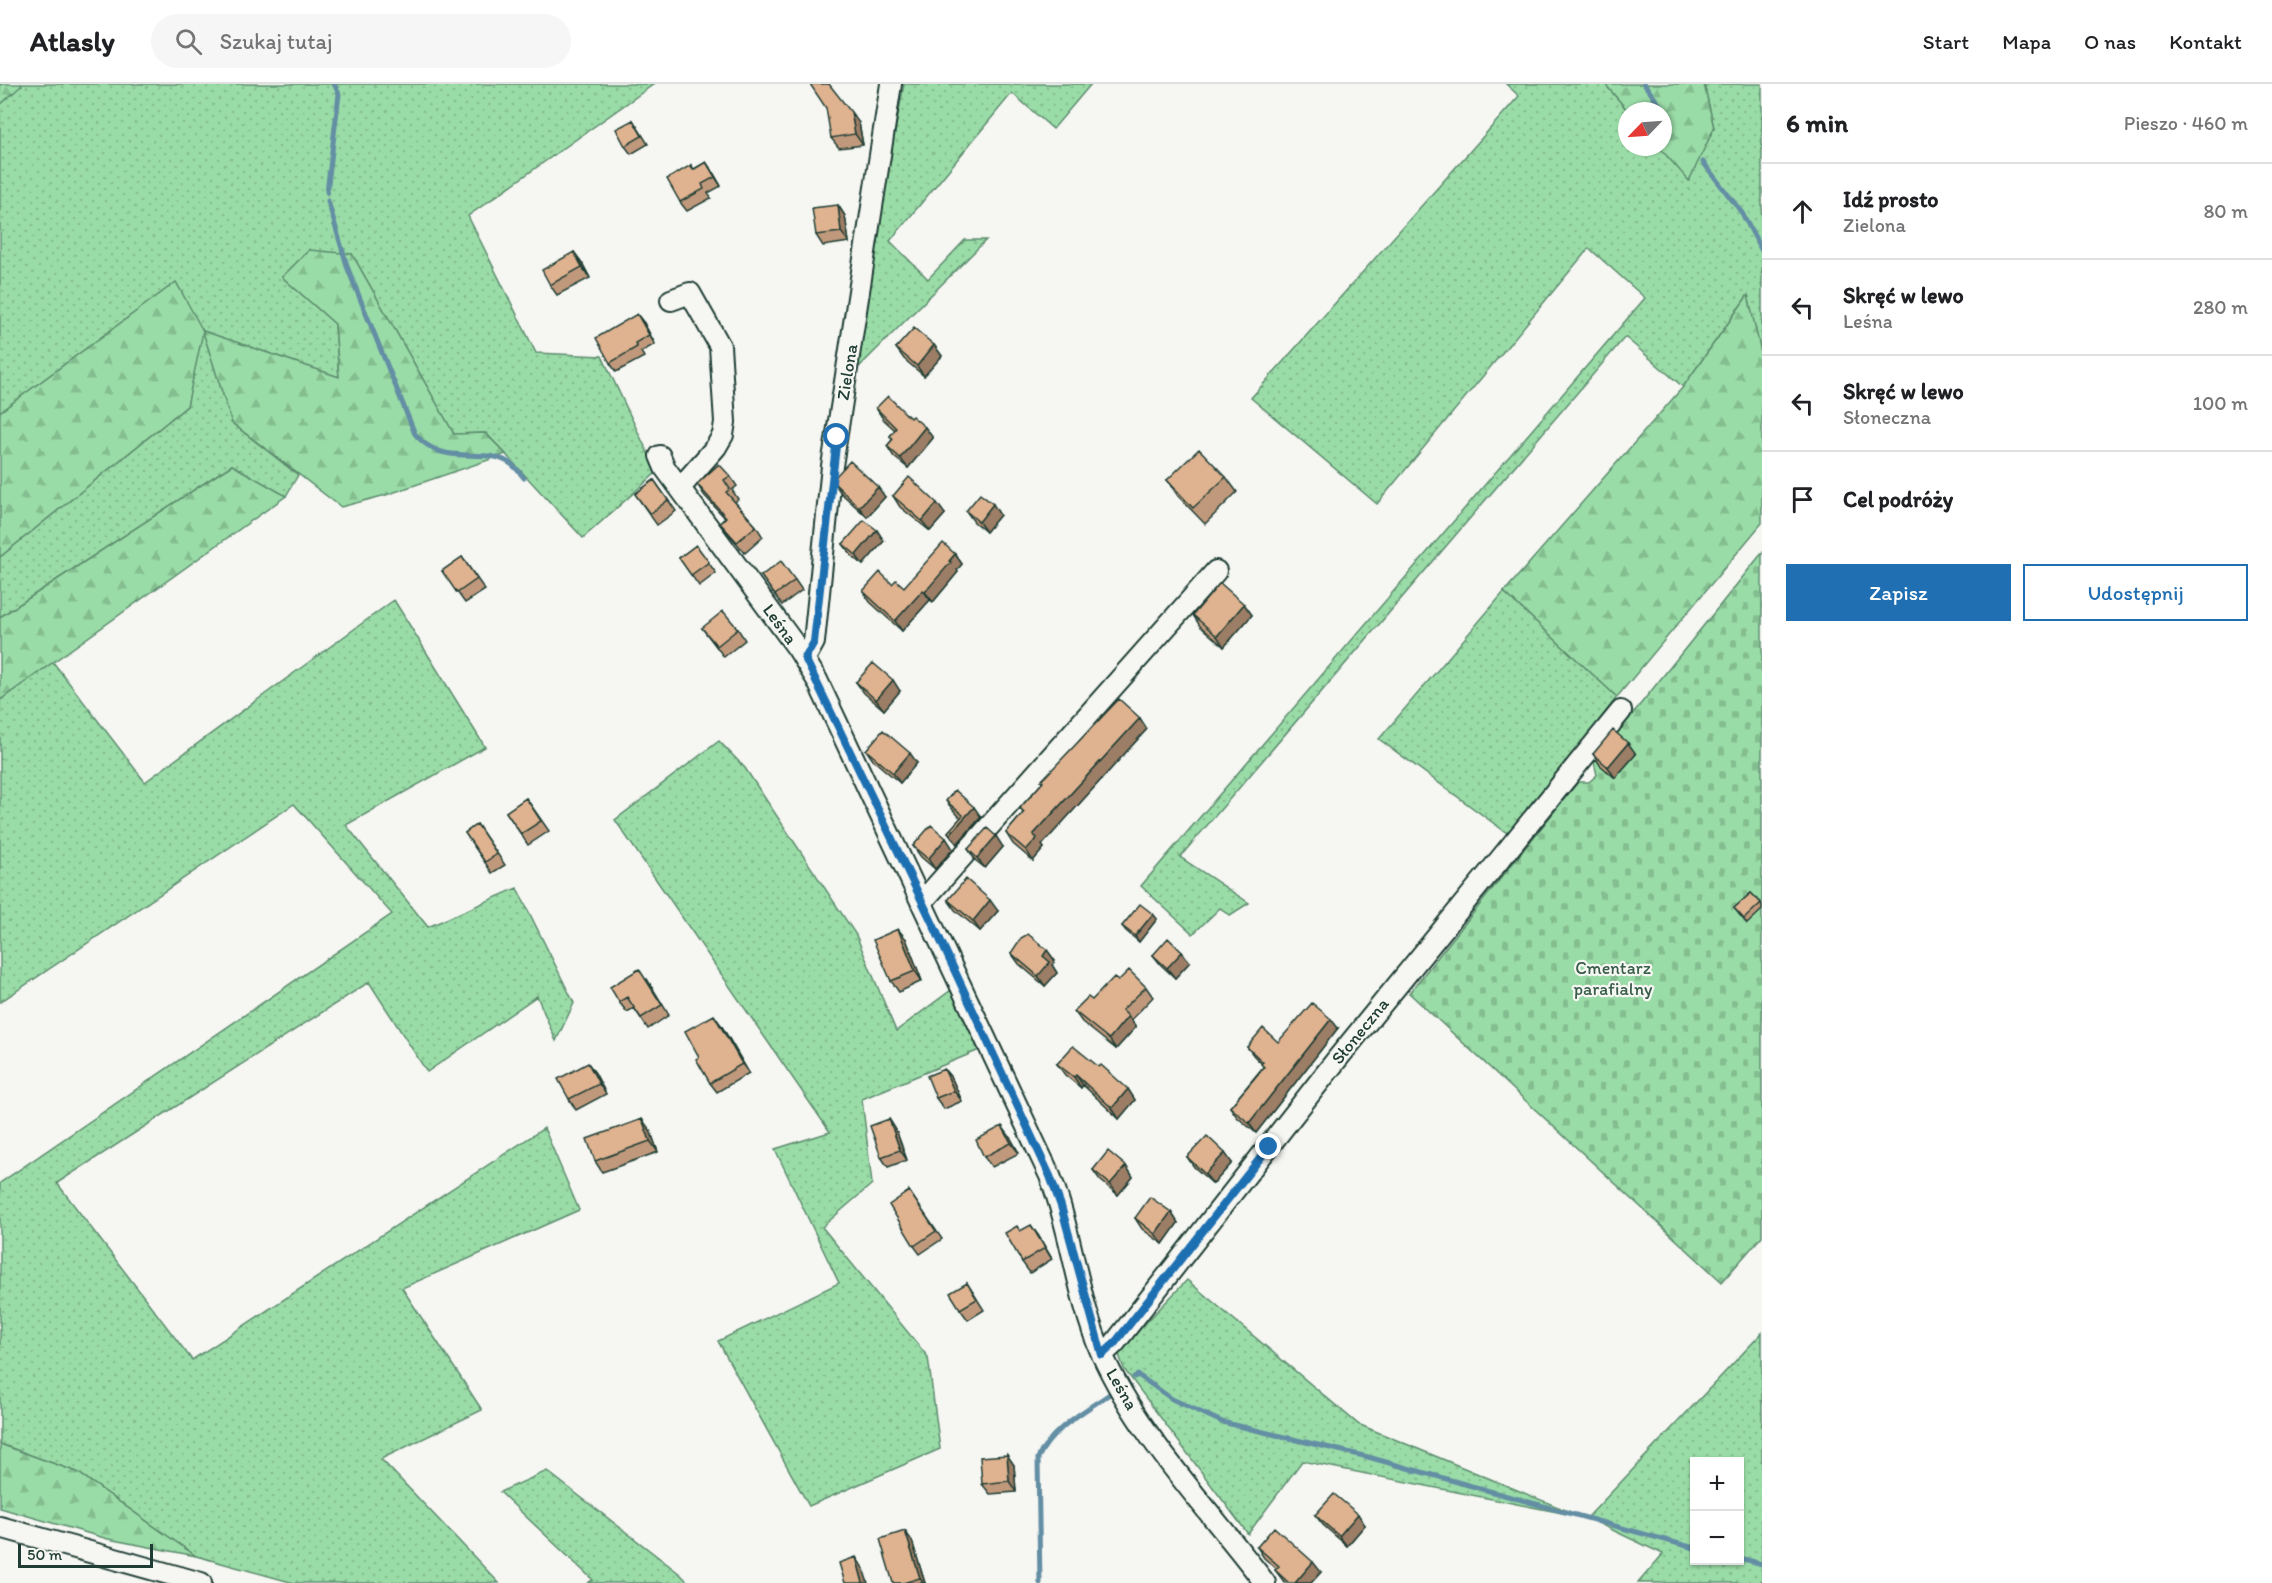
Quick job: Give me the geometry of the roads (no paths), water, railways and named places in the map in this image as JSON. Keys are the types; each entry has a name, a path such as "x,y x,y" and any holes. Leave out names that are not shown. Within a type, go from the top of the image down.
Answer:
{"street":[{"name":"Zielona","path":"805,658 814,642 832,466 891,84"},
{"path":"671,300 690,294 716,335 721,352 723,435 696,473 681,488"},
{"name":"Leśna","path":"660,456 805,658 1050,1176 1061,1206 1102,1355 1146,1428 1265,1583"},
{"path":"922,902 1216,571"},
{"name":"Słoneczna","path":"1102,1355 1114,1344 1350,1042 1621,711"},
{"path":"0,1527 201,1583"}],"waterway":[{"path":"327,192 339,94 334,84"},
{"path":"1644,84 1658,102"},
{"path":"1703,162 1742,213 1762,251"},
{"path":"328,201 348,269 415,434 427,445 439,451 500,458 513,465 524,478"},
{"path":"1134,1377 1138,1375 1172,1399 1222,1422 1368,1457 1690,1547"},
{"path":"1040,1583 1038,1458 1044,1447 1060,1429 1111,1393"},
{"path":"1744,1559 1762,1564"}],"park label":[{"name":"Cmentarz parafialny","path":"1613,978"}]}
